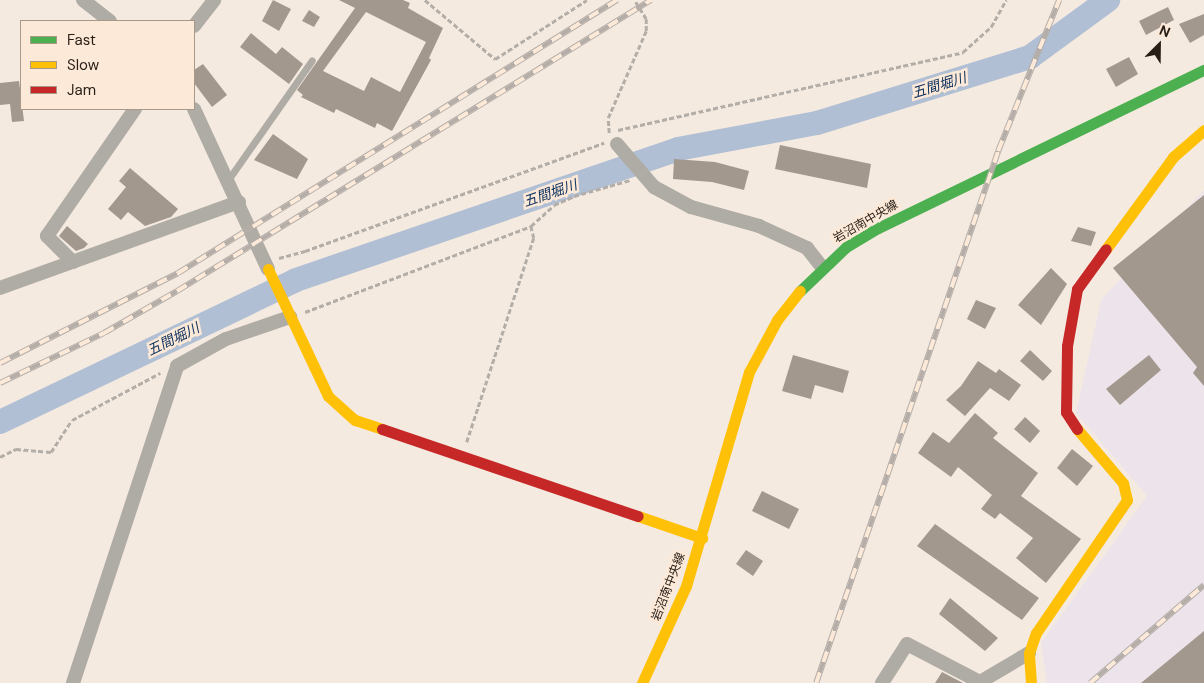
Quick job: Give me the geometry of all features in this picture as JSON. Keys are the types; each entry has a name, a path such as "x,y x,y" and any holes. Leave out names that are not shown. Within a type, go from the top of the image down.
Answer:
{"street":[{"path":"83,0 109,20"},
{"path":"195,25 214,0"},
{"name":"岩沼南中央線","path":"642,683 665,638 702,538 749,372 777,320 822,267 878,228 1204,70"},
{"path":"73,262 47,236 134,110"},
{"path":"194,110 328,396 341,410 355,420 702,538"},
{"path":"1031,683 1028,672 1029,653 1036,633 1127,500 1123,483 1073,424 1066,412 1067,346 1077,290 1173,157 1204,130"},
{"path":"618,144 654,187 691,207 759,226 807,248 822,267"},
{"path":"0,288 239,202"},
{"path":"73,683 177,366 226,339 290,317"},
{"path":"882,683 907,644 980,682 1029,653"}],"lane":[{"path":"228,180 312,60"}],"path":[{"path":"425,0 495,59 586,0"},
{"path":"267,265 613,140 609,133 608,118 646,31 646,19 634,0"},
{"path":"609,133 654,119 963,52 991,27 1006,0"},
{"path":"290,317 531,226 554,205 574,196 643,174"},
{"path":"463,456 534,238 531,226"},
{"path":"0,457 16,449 51,452 72,420 119,392 177,366"}],"shaded area":[{"path":"1204,190 1204,683 1047,683 1041,643 1147,496 1076,413 1101,300"}],"building":[{"path":"273,0 291,9 279,31 262,21"},
{"path":"339,0 403,0 410,3 408,8 443,28 429,58 431,60 392,131 377,123 375,128 336,109 334,113 301,97 303,95 297,90 355,8","holes":["366,12 426,42 400,92 371,77 364,91 323,71"]},
{"path":"1168,7 1174,20 1146,35 1139,21"},
{"path":"309,10 320,17 314,27 302,21"},
{"path":"1204,14 1204,35 1190,43 1179,24"},
{"path":"251,33 276,54 282,47 303,64 289,84 240,47"},
{"path":"1129,57 1138,74 1116,87 1106,69"},
{"path":"203,64 227,95 212,107 195,84 195,69"},
{"path":"19,81 20,110 23,110 24,121 12,122 10,104 0,105 0,83"},
{"path":"273,134 308,159 297,179 254,160"},
{"path":"780,145 871,164 867,188 775,169"},
{"path":"674,159 715,162 749,171 744,190 712,182 673,179"},
{"path":"130,168 178,209 171,217 145,226 128,212 121,220 108,209 126,187 119,181"},
{"path":"1204,195 1204,386 1193,373 1197,367 1113,268"},
{"path":"67,226 88,244 84,248 76,251 59,236"},
{"path":"1078,227 1096,232 1091,246 1071,241"},
{"path":"1051,268 1067,284 1041,325 1018,305"},
{"path":"976,300 996,308 985,329 967,319"},
{"path":"1030,350 1052,371 1043,381 1020,361"},
{"path":"793,355 849,371 843,393 815,385 811,399 782,391"},
{"path":"1149,355 1161,370 1120,405 1106,389"},
{"path":"978,361 996,373 999,369 1021,385 1009,401 990,388 965,416 946,400 961,386"},
{"path":"975,413 998,433 993,438 1038,473 1021,496 1081,539 1046,583 1016,558 1033,538 1000,513 995,519 981,509 992,495 958,467 951,477 918,453 933,432 949,443"},
{"path":"1025,417 1040,431 1030,443 1014,429"},
{"path":"1072,449 1093,466 1077,486 1057,468"},
{"path":"762,491 799,509 789,529 752,511"},
{"path":"935,524 1039,598 1022,620 917,546"},
{"path":"746,550 763,561 753,576 736,564"},
{"path":"950,598 998,638 985,651 939,614"},
{"path":"1204,631 1204,683 1141,683"},
{"path":"942,672 963,683 935,683"}],"waterway":[{"name":"五間堀川","path":"0,422 296,280 678,149 817,123 1030,57 1108,0"}],"railway":[{"path":"0,363 178,273 617,0"},
{"path":"0,383 104,333 177,291 651,0"},
{"path":"816,683 998,151 1059,0"},
{"path":"1090,683 1204,585"}],"traffic: fast":[{"path":"800,291 846,247 878,228 1204,70"}],"traffic: slow":[{"path":"1106,249 1173,157 1204,130"},
{"path":"268,269 328,396 355,420 382,429"},
{"path":"642,683 686,586 749,372 777,320 800,291"},
{"path":"1031,683 1029,653 1036,633 1127,500 1123,483 1077,429"},
{"path":"638,516 702,538"}],"traffic: jam":[{"path":"1077,429 1066,412 1067,346 1077,289 1106,249"},
{"path":"382,429 638,516"}]}
